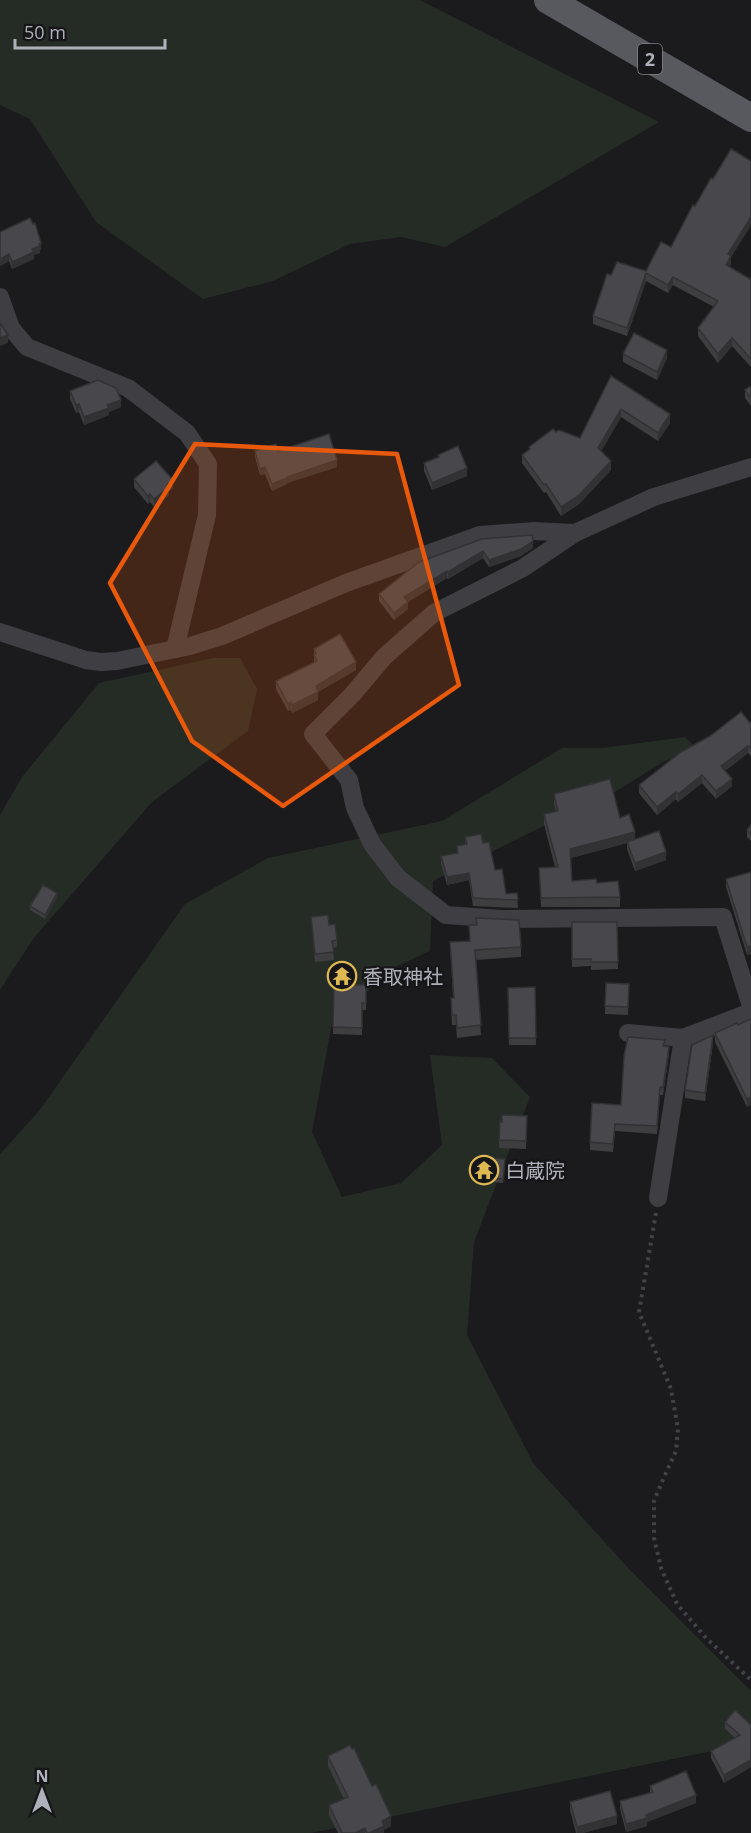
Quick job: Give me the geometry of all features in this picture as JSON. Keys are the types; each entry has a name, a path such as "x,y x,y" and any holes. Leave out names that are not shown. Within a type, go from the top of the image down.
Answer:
{"main road":[{"name":"2","path":"548,0 751,118"}],"street":[{"path":"0,297 11,328 27,347 128,388 187,433 208,464 207,515 175,649"},
{"path":"751,467 654,497 575,533 523,568 434,613 384,657 352,695 313,734 349,780 355,808 372,844 398,878 446,915 502,919 723,917 751,1006"},
{"path":"0,632 65,655 101,662 117,661 222,636 346,583 480,535 534,531 575,533"},
{"path":"628,1033 683,1038 751,1012"},
{"path":"658,1198 683,1038"}],"path":[{"path":"658,1198 639,1312 671,1389 678,1429 676,1451 654,1501 654,1538 661,1568 677,1604 706,1638 751,1680"}],"highlighted area":[{"path":"195,444 397,454 459,685 283,806 192,741 110,583"}],"shaded area":[{"path":"0,0 420,0 659,122 445,247 401,237 350,244 273,281 203,299 96,222 30,119 0,105"},
{"path":"213,658 240,658 257,689 248,731 152,802 33,939 0,990 0,815 22,777 99,683"},
{"path":"685,737 696,748 661,763 612,794 586,784 562,817 433,881 430,951 393,968 332,1023 312,1132 342,1197 401,1183 442,1145 430,1055 492,1058 530,1097 474,1242 467,1335 533,1463 630,1570 751,1691 751,1743 311,1833 0,1833 0,1154 39,1111 185,904 268,858 442,821 562,748 603,748"}],"building":[{"path":"731,149 751,161 751,217 728,254 731,256 726,265 751,278 751,359 732,338 718,354 698,328 718,301 673,277 668,285 646,273 627,328 593,316 607,274 611,275 617,262 646,271 661,242 671,247 693,205 695,206"},
{"path":"30,218 33,224 35,223 40,246 32,249 34,252 12,262 9,254 0,259 0,232"},
{"path":"0,323 8,335 0,338"},
{"path":"634,333 667,350 657,372 623,354"},
{"path":"611,376 670,414 658,433 621,409 598,448 611,461 579,495 561,507 546,484 544,485 522,455 553,429 556,432 559,430 580,438"},
{"path":"98,380 116,388 121,400 107,405 109,408 84,417 70,391"},
{"path":"751,386 751,398 745,390"},
{"path":"329,434 337,460 272,484 265,467 260,469 255,451 276,444 278,451"},
{"path":"458,446 467,468 432,483 424,463"},
{"path":"156,461 173,480 167,485 169,487 154,499 150,494 148,496 134,479"},
{"path":"532,535 533,541 521,549 489,560 483,551 447,571 404,597 408,602 394,613 379,594 419,562 482,539"},
{"path":"340,634 356,662 316,686 318,692 292,705 291,702 288,704 276,681 317,661 314,649"},
{"path":"741,712 751,722 751,748 748,746 721,766 732,779 716,791 702,775 657,807 639,785 681,752 710,736"},
{"path":"610,779 620,818 629,814 635,832 570,849 572,881 596,879 597,883 618,881 620,897 541,898 539,868 558,867 544,814 558,811 554,794"},
{"path":"659,831 666,852 635,863 627,842"},
{"path":"481,834 483,843 489,842 495,870 502,869 506,894 517,893 518,900 473,898 469,873 447,877 441,856 458,853 457,846 467,844 465,837"},
{"path":"751,872 751,946 747,947 726,879"},
{"path":"43,885 57,893 45,915 30,906"},
{"path":"328,915 329,925 335,924 337,940 332,941 334,952 315,954 311,917"},
{"path":"476,918 519,920 521,947 475,950 481,1025 457,1028 456,1015 452,1015 451,998 454,998 450,942 470,941 469,925 477,925"},
{"path":"572,922 617,922 618,962 572,959"},
{"path":"606,983 629,984 628,1007 605,1006"},
{"path":"334,984 366,985 366,1003 362,1003 362,1028 333,1027"},
{"path":"535,987 536,1038 509,1038 508,988"},
{"path":"751,1019 751,1097 747,1099 715,1033"},
{"path":"713,1035 705,1093 685,1090 692,1045"},
{"path":"628,1037 665,1040 663,1046 669,1047 663,1088 660,1087 657,1126 615,1124 613,1144 590,1142 592,1103 621,1105 624,1056"},
{"path":"502,1115 527,1116 526,1141 499,1140"},
{"path":"484,1157 505,1159 503,1179 482,1177"},
{"path":"735,1710 751,1725 751,1760 724,1775 711,1751 740,1735 725,1722"},
{"path":"350,1745 352,1749 354,1748 372,1786 376,1784 391,1816 382,1821 384,1826 369,1833 365,1828 355,1833 342,1833 329,1805 348,1797 328,1756"},
{"path":"686,1771 696,1795 646,1815 647,1818 626,1824 620,1801 653,1792 650,1786"},
{"path":"610,1791 617,1816 577,1827 570,1802"}],"place":[{"name":"香取神社","path":"342,976"},
{"name":"白蔵院","path":"484,1170"}]}
